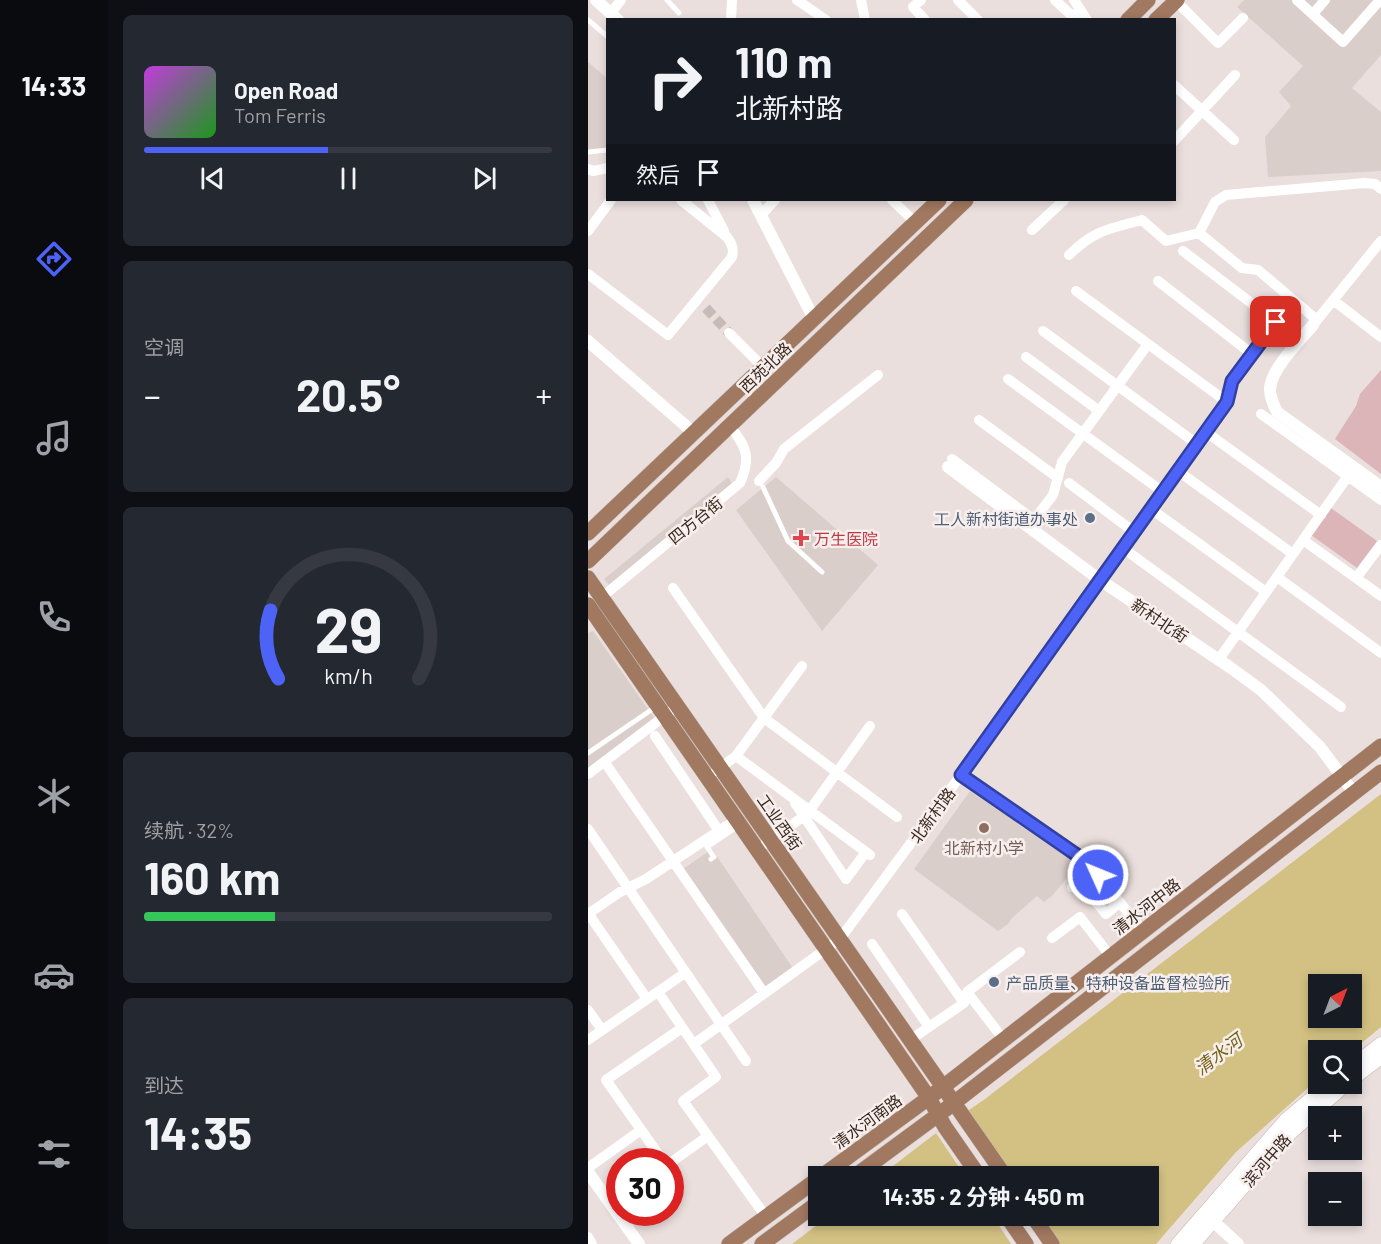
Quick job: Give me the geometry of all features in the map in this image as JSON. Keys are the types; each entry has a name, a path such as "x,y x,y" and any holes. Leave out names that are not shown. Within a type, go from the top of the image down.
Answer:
{"main road":[{"path":"1130,18 1148,0"},
{"path":"1158,18 1177,0"},
{"name":"西苑北路","path":"588,533 938,201"},
{"name":"西苑北路","path":"588,561 965,201"},
{"name":"工业西街","path":"588,578 602,597 667,709"},
{"name":"工业西街","path":"588,605 715,772 765,845 826,948 911,1071 935,1093"},
{"name":"清水河中路","path":"935,1093 1381,746"},
{"name":"工业西街","path":"715,772 739,821 765,845 840,939 910,1040 923,1059 935,1093"},
{"path":"869,1166 939,1118 965,1095 1381,772"},
{"path":"1362,1058 1381,1044"},
{"path":"1362,1071 1381,1057"},
{"path":"923,1059 940,1072 952,1075 962,1073"},
{"path":"903,1117 914,1093 911,1071"},
{"path":"935,1093 962,1115 998,1166"},
{"path":"935,1093 939,1118 972,1166"},
{"name":"清水河南路","path":"835,1166 935,1093"},
{"name":"滨河中路","path":"1178,1244 1286,1120 1317,1094"},
{"name":"滨河中路","path":"1193,1244 1291,1132 1334,1094"},
{"path":"962,1115 960,1108 965,1095"},
{"name":"清水河南路","path":"729,1244 808,1186"},
{"path":"762,1244 808,1210"},
{"path":"1014,1226 1026,1244"},
{"path":"1040,1226 1052,1244"}],"street":[{"path":"596,0 614,16 621,0"},
{"path":"730,18 732,0"},
{"path":"797,0 823,18"},
{"path":"861,0 865,18"},
{"path":"921,0 913,7 923,18"},
{"path":"958,0 976,18"},
{"path":"1055,0 1069,13 1081,18"},
{"path":"1074,0 1085,18"},
{"path":"1177,0 1218,43 1243,18"},
{"path":"1297,0 1343,42 1380,0"},
{"path":"1313,14 1325,0"},
{"path":"1176,139 1235,75"},
{"path":"1176,87 1234,140"},
{"path":"588,169 593,171 606,168"},
{"path":"1069,255 1084,240 1099,231 1142,220 1166,241 1199,233 1215,202 1226,195 1365,183 1375,184 1381,189"},
{"path":"588,231 610,201"},
{"path":"682,201 727,237"},
{"path":"588,274 668,335 702,303 734,251 709,201"},
{"path":"754,201 814,319"},
{"path":"761,215 774,201"},
{"path":"893,201 915,222"},
{"path":"1032,230 1063,201"},
{"path":"1199,233 1242,268 1258,270 1315,323"},
{"path":"1379,249 1288,355 1270,387 1271,399 1277,412 1381,487"},
{"name":"北新村路","path":"698,1041 779,980 840,939 961,775 1227,402 1232,381 1276,322 1183,250"},
{"path":"1158,281 1252,354"},
{"path":"1076,291 1227,402"},
{"path":"1333,300 1381,337"},
{"path":"1043,331 1197,444"},
{"path":"729,333 763,367"},
{"path":"588,341 694,433"},
{"path":"1034,525 1053,495 1062,462 1148,344"},
{"path":"1026,357 1098,410"},
{"path":"729,426 743,443 746,459 745,471 761,484 784,449 878,375"},
{"path":"1008,379 1163,492"},
{"path":"1262,414 1381,500"},
{"path":"979,420 1058,478"},
{"path":"1206,432 1320,514"},
{"name":"新村北街","path":"950,463 1034,525 1100,580 1219,659 1261,690 1320,747 1354,793"},
{"name":"四方台街","path":"602,597 740,483 745,471"},
{"path":"1178,471 1293,554"},
{"path":"1219,659 1348,476"},
{"path":"1069,483 1134,532"},
{"path":"1151,509 1266,592"},
{"path":"1303,540 1381,596"},
{"path":"1356,578 1381,545"},
{"path":"1131,554 1341,707"},
{"path":"1277,576 1381,653"},
{"path":"674,588 764,718 897,817"},
{"path":"715,772 736,756 802,666"},
{"path":"588,774 667,709"},
{"path":"765,845 807,813 870,726"},
{"path":"655,736 719,831"},
{"path":"736,756 790,796 807,813 868,853 846,879 807,813"},
{"path":"608,766 764,993"},
{"path":"961,775 1087,862 1143,931"},
{"path":"647,999 588,914 719,831 739,821"},
{"path":"588,829 746,1061"},
{"path":"1072,887 1079,881 1106,914 1120,902"},
{"path":"902,914 964,1003 910,1040"},
{"path":"1052,938 1080,917 1111,957"},
{"path":"872,944 929,1027"},
{"path":"1004,1040 967,992 1020,952"},
{"path":"588,1040 604,1033 685,972"},
{"path":"658,992 716,1077 683,1101 766,1216"},
{"path":"588,1010 604,1033"},
{"path":"654,1148 606,1080 682,1028"},
{"path":"639,1244 588,1171 641,1130"},
{"path":"684,1153 708,1136"},
{"path":"1213,1221 1238,1244"},
{"path":"588,1238 592,1244"}],"lane":[{"path":"667,0 679,13"},
{"path":"588,20 606,36"},
{"path":"588,152 606,150"},
{"path":"761,484 788,542 822,572"},
{"path":"588,753 667,709"},
{"path":"711,859 714,857 707,847 739,821"}],"shaded area":[{"path":"1244,0 1381,0 1381,55 1352,88 1381,112 1381,171 1268,177 1265,137 1291,106 1279,92 1303,66 1237,7"},
{"path":"588,62 606,77 606,153 588,154"},
{"path":"1381,370 1381,474 1335,439 1356,406 1360,394"},
{"path":"728,477 732,483 609,585 604,579"},
{"name":"万生医院","path":"776,477 878,565 822,631 736,510"},
{"path":"1331,508 1377,541 1357,568 1311,535"},
{"path":"593,631 655,719 588,770 588,633"},
{"name":"北新村小学","path":"970,791 1078,865 1052,896 1044,902 1037,896 998,931 914,869"},
{"path":"712,849 794,970 766,989 683,869"}],"water":[{"name":"清水河","path":"1381,794 1381,1027 1362,1043 1362,1040 1308,1040 1308,1088 1236,1152 1156,1244 792,1244 816,1226 1159,1226 1159,1166 893,1166 985,1099"}],"pier":[{"path":"968,1110 1006,1166 958,1166 936,1133"},
{"path":"999,1226 1047,1226 1059,1244 1011,1244"}],"tunnel":[{"path":"706,308 729,333"}],"place":[{"name":"工人新村街道办事处","path":"1090,518"},
{"name":"万生医院","path":"801,538"},
{"name":"北新村小学","path":"984,828"},
{"name":"产品质量、特种设备监督检验所","path":"994,982"}],"route":[{"path":"1098,875 1087,862 961,775 1227,402 1232,381 1276,322"}]}
